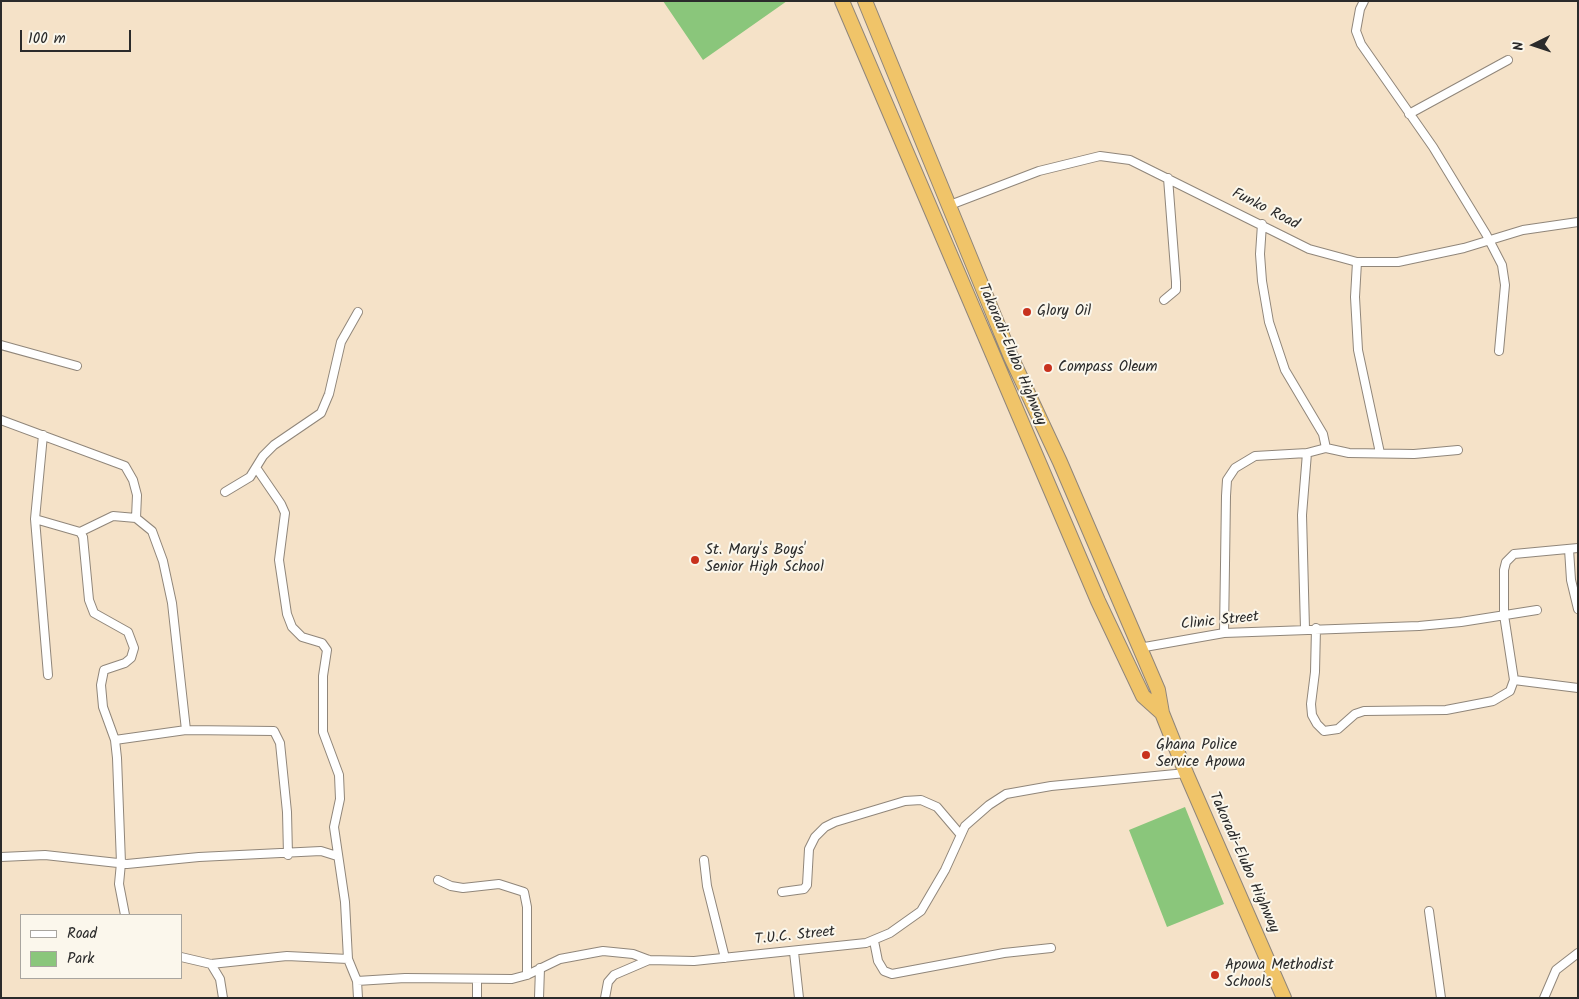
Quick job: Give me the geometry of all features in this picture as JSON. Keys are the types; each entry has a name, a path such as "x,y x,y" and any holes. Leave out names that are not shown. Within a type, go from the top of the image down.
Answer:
{"highway":[{"name":"Takoradi-Elubo Highway","path":"842,1 1098,601 1143,696 1162,713"},
{"name":"Takoradi-Elubo Highway","path":"865,1 1011,357 1060,462 1158,690 1162,713 1186,773 1284,998"}],"street":[{"path":"1364,1 1358,21 1358,37 1409,114 1433,146 1502,265 1505,285 1500,351"},
{"path":"1409,114 1508,60"},
{"name":"Funko Road","path":"950,205 1039,171 1100,156 1130,160 1309,248 1357,262 1398,262 1488,241 1523,230 1578,222"},
{"path":"1164,300 1176,290 1168,178"},
{"path":"1262,224 1260,254 1268,322 1285,370 1323,434 1326,448"},
{"path":"1357,262 1355,297 1358,350 1380,453"},
{"path":"226,492 250,477 264,456 274,446 321,413 329,394 341,342 358,312"},
{"path":"1,345 76,366"},
{"path":"1,420 125,466 133,480 137,495 136,518"},
{"path":"44,435 35,519 48,675"},
{"path":"1224,632 1225,515 1227,480 1230,472 1255,456 1307,453 1326,448 1349,453 1421,454 1458,450"},
{"path":"1305,629 1302,515 1307,453"},
{"path":"257,469 285,513 279,560 287,614 292,627 302,637 322,643 327,650 323,676 323,732 339,774 340,799 334,827 345,902 348,959 357,981 358,998"},
{"path":"35,519 80,532 113,516 136,518 152,531 163,561 172,603 186,730"},
{"path":"80,532 83,537 89,600 94,613 128,632 134,648 131,658 120,667 104,670 101,676 103,707 115,740 121,863 120,884 125,914"},
{"path":"1316,628 1315,672 1311,704 1317,724 1324,731 1338,729 1355,714 1364,711 1446,710 1493,701 1510,691 1514,680 1504,615 1504,570 1509,558 1514,554 1578,548"},
{"path":"1569,549 1571,580 1577,607"},
{"name":"Clinic Street","path":"1139,648 1224,632 1419,626 1537,610"},
{"path":"1514,680 1578,688"},
{"path":"115,740 186,730 274,731 278,735 287,812 288,855"},
{"name":"T.U.C. Street","path":"357,981 405,978 512,979 526,975 560,959 603,952 633,954 648,960 694,961 794,952 874,941 921,911 945,870 960,834 972,818 989,804 1006,794 1019,790 1186,773"},
{"path":"782,892 804,889 807,885 808,848 825,827 835,822 905,801 921,800 937,807 960,834"},
{"path":"1,856 45,855 121,863 321,852 337,856"},
{"path":"704,860 706,886 725,958"},
{"path":"438,880 451,886 464,888 499,884 524,892 527,906 526,975"},
{"path":"1429,911 1441,998"},
{"path":"874,941 881,966 884,971 892,974 996,954 1051,948"},
{"path":"794,952 799,998"},
{"path":"1544,998 1556,970 1578,953"},
{"path":"182,957 211,964 287,956 348,959"},
{"path":"606,998 608,982 614,975 648,960"},
{"path":"211,964 220,979 223,998"},
{"path":"539,998 540,968"},
{"path":"477,980 477,998"}],"green space":[{"path":"663,1 787,1 703,60"},
{"path":"1185,807 1224,904 1167,927 1129,830"}],"place":[{"name":"Glory Oil","path":"1027,312"},
{"name":"Compass Oleum","path":"1048,368"},
{"name":"St. Mary's Boys' Senior High School","path":"695,560"},
{"name":"Ghana Police Service Apowa","path":"1146,755"},
{"name":"Apowa Methodist Schools","path":"1215,975"}]}
